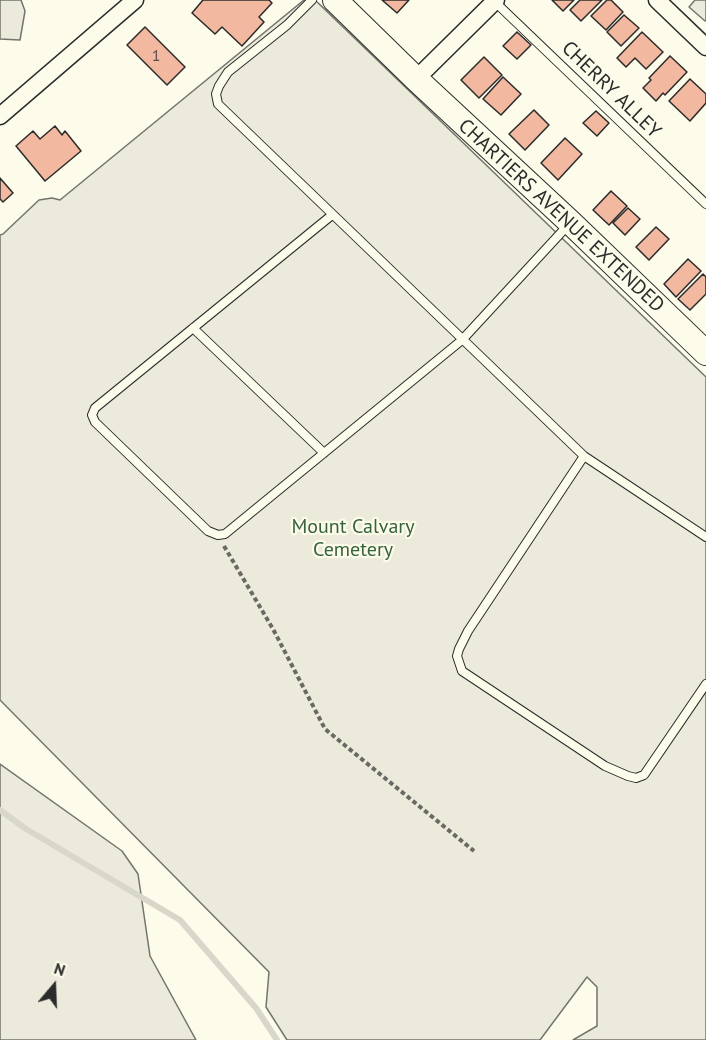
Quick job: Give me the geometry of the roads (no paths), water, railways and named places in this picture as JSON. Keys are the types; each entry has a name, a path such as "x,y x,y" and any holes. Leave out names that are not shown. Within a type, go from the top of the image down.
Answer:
{"street":[{"path":"0,116 135,0"},
{"name":"CHARTIERS AVENUE EXTENDED","path":"335,0 706,353"},
{"path":"657,0 706,47"},
{"path":"416,79 494,1"}],"lane":[{"path":"312,0 287,25 228,72 216,94 218,104 584,456 706,537"},
{"name":"CHERRY ALLEY","path":"494,1 706,204"},
{"path":"332,215 95,408 92,415 95,422 208,531 218,535 225,534 462,340 571,223"},
{"path":"193,328 324,453"},
{"path":"584,456 468,631 457,657 462,671 605,766 636,778 644,775 706,684"}],"waterway":[{"path":"0,810 26,829 180,920 256,1008 277,1040"}],"park label":[{"name":"Mount Calvary Cemetery","path":"353,538"}]}
